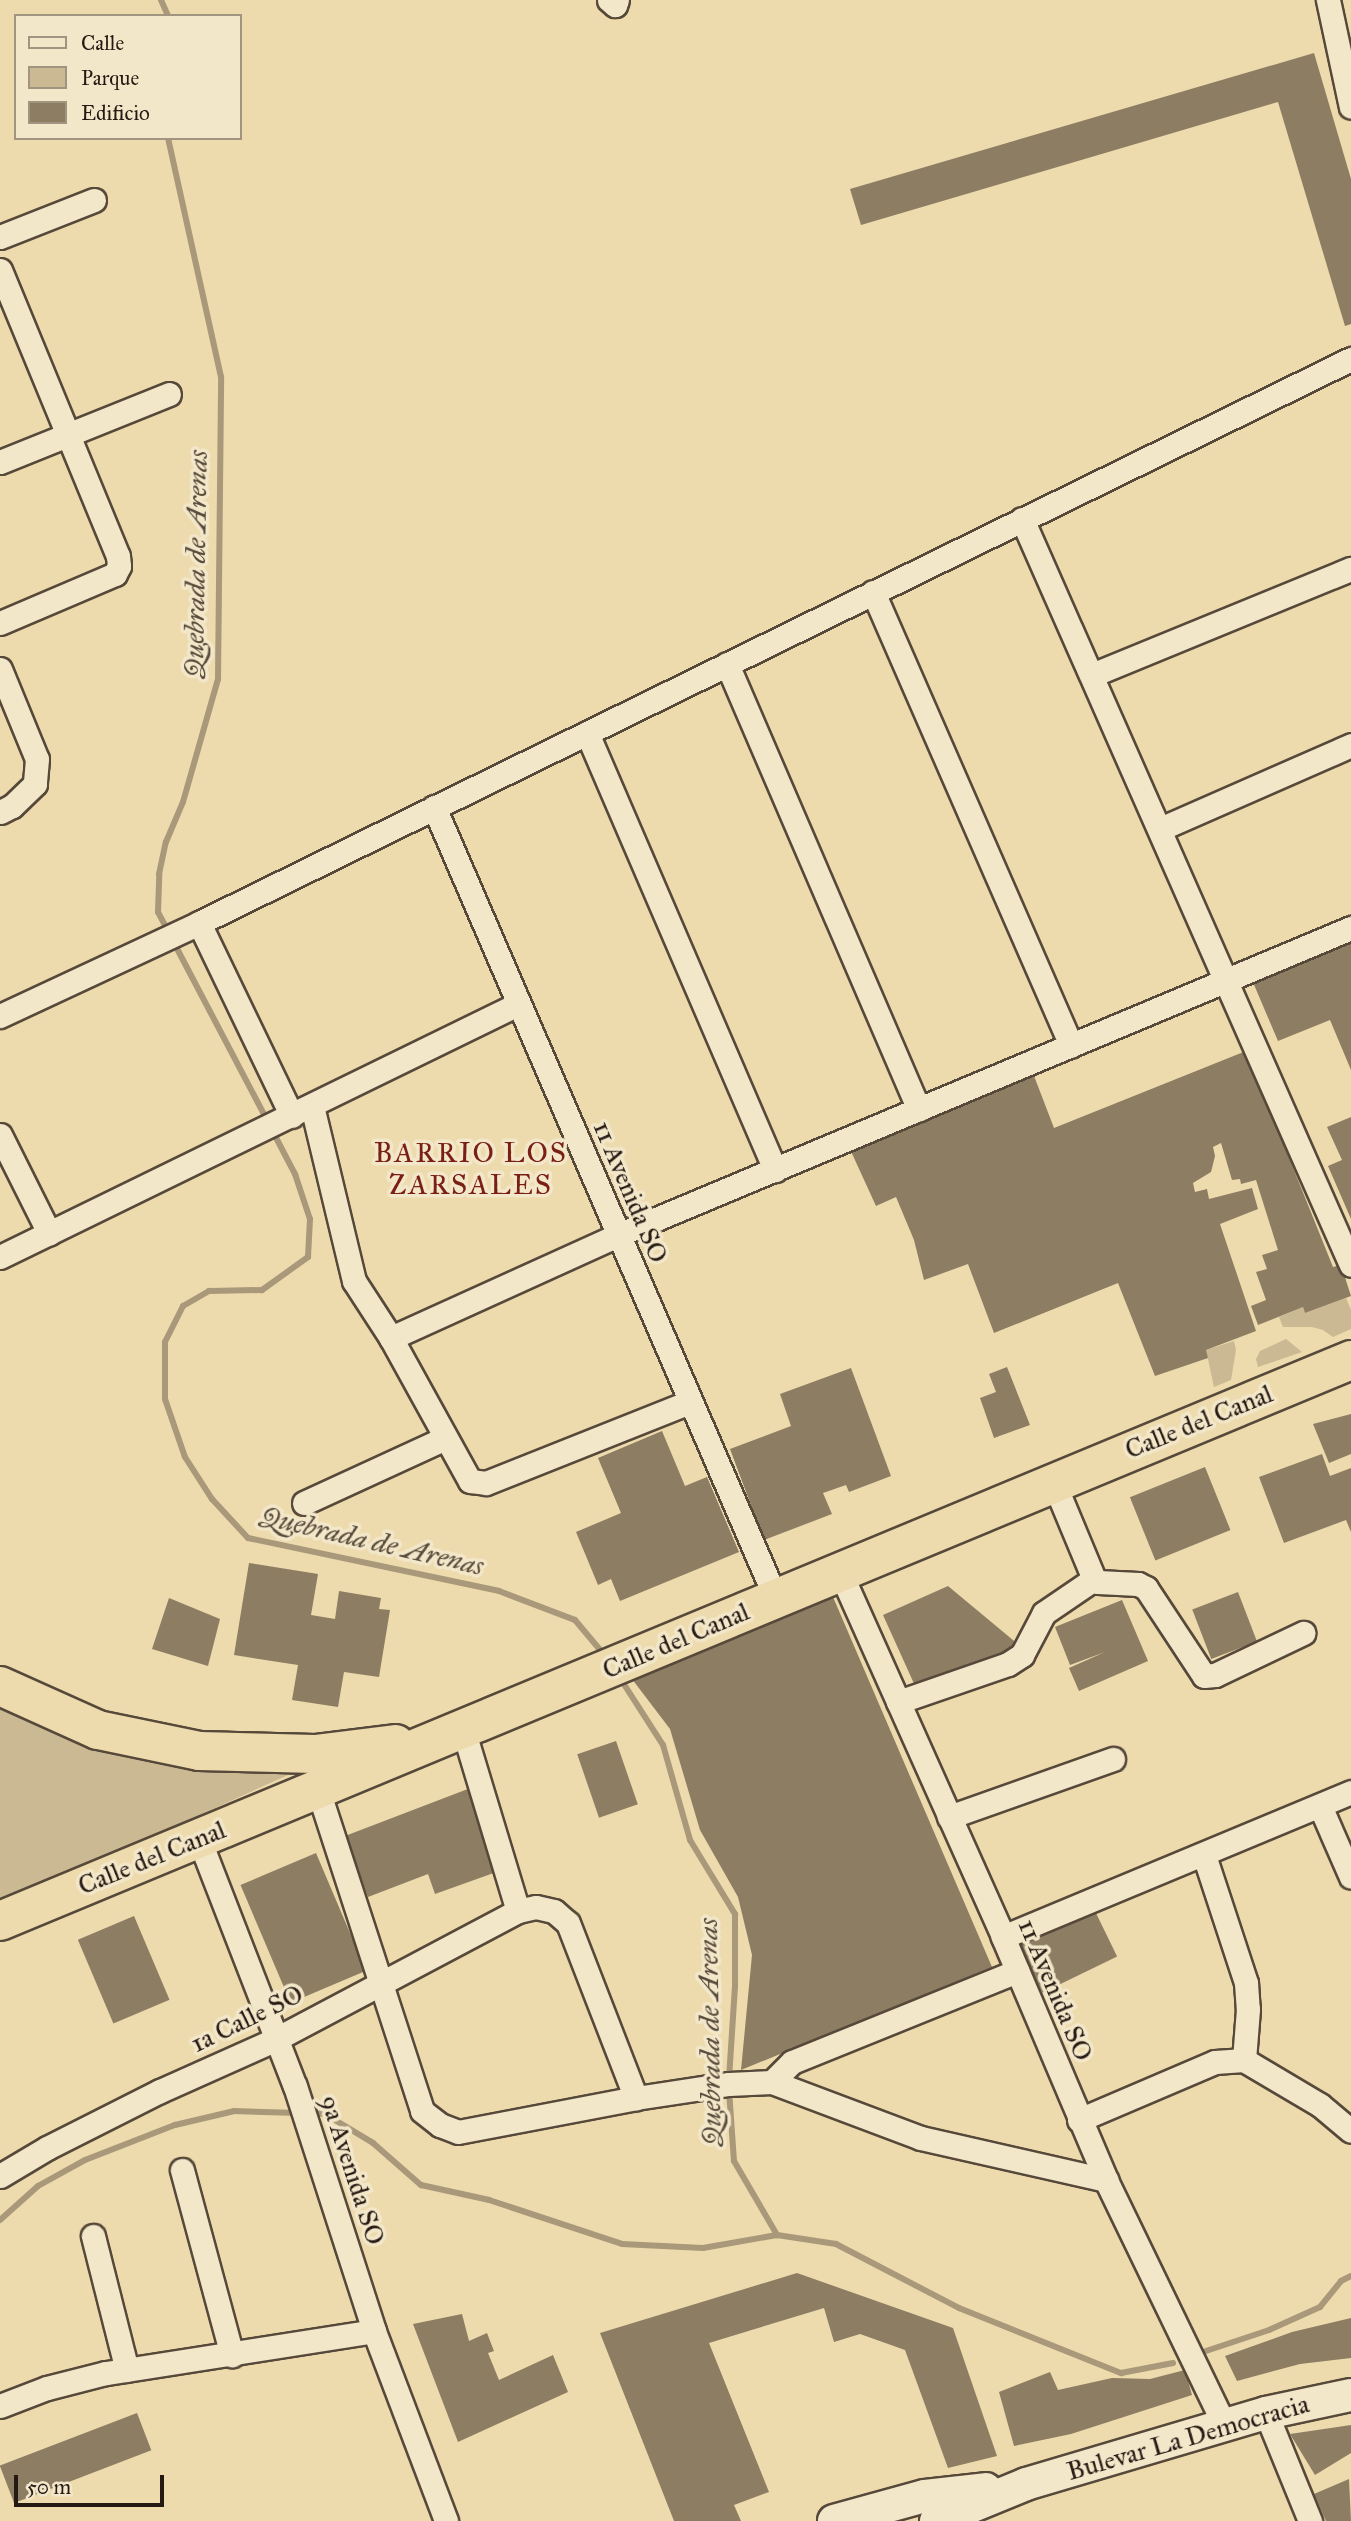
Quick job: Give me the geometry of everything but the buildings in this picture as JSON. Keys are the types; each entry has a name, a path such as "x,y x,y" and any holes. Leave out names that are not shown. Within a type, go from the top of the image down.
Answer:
{"highway":[{"name":"Calle del Canal","path":"0,1921 1351,1360"},
{"path":"0,1686 98,1730 199,1751 315,1754 453,1734"}],"main road":[{"name":"Bulevar La Democracia","path":"936,2521 1026,2484 1266,2413 1351,2395"},
{"name":"Bulevar La Democracia","path":"834,2521 925,2496 1026,2484"}],"street":[{"path":"608,0 615,5 617,0"},
{"path":"1328,0 1351,107"},
{"path":"0,237 94,200"},
{"path":"0,270 118,556 119,566 115,574 0,623"},
{"path":"0,1016 193,926 1351,359"},
{"path":"0,463 169,394"},
{"path":"1022,519 1351,1265"},
{"path":"1092,675 1351,569"},
{"path":"873,592 1071,1046"},
{"path":"727,664 919,1109"},
{"path":"0,669 37,759 35,784 12,806 0,812"},
{"path":"587,733 775,1170"},
{"path":"1160,829 1351,745"},
{"name":"11 Avenida SO","path":"433,807 776,1599"},
{"path":"193,926 293,1115 354,1281 391,1338 470,1481 486,1483 690,1402"},
{"path":"391,1338 618,1235 1351,928"},
{"path":"0,1257 519,1004"},
{"path":"0,1135 49,1233"},
{"path":"304,1503 445,1438"},
{"path":"1054,1483 1094,1578 1098,1582 1138,1584 1146,1588 1204,1676 1215,1675 1303,1633"},
{"name":"11 Avenida SO","path":"841,1574 1003,1937 1106,2180 1225,2426"},
{"path":"898,1702 1008,1664 1022,1655 1045,1613 1094,1578"},
{"path":"453,1734 518,1911 545,1908 568,1923 636,2098"},
{"path":"949,1817 1113,1759"},
{"path":"318,1790 422,2111 440,2125 458,2132 636,2098 729,2084 772,2082 921,2138 1106,2180"},
{"path":"1003,1937 1351,1793"},
{"path":"1320,1805 1351,1877"},
{"name":"9a Avenida SO","path":"199,1839 295,2086 373,2331 446,2521"},
{"path":"1204,1855 1246,1983 1248,2009 1244,2060"},
{"name":"1a Calle SO","path":"0,2176 47,2148 160,2091 276,2039 518,1911"},
{"path":"772,2082 792,2062 1017,1971"},
{"path":"1079,2120 1214,2062 1244,2060 1320,2105 1351,2131"},
{"path":"182,2170 232,2355"},
{"path":"93,2236 127,2370"},
{"path":"0,2406 47,2388 127,2370 373,2331"},
{"path":"1266,2413 1310,2521"}],"green space":[{"path":"1346,1298 1351,1310 1351,1329 1333,1337 1312,1327 1283,1327 1279,1317 1303,1307 1305,1313"},
{"path":"1286,1339 1302,1352 1258,1367 1256,1359 1260,1351"},
{"path":"1234,1341 1236,1350 1231,1380 1214,1387 1206,1350"},
{"path":"0,1703 204,1765 288,1775 0,1905"}],"waterway":[{"name":"Quebrada de Arenas","path":"161,0 167,14"},
{"name":"Quebrada de Arenas","path":"168,140 221,377 218,679 183,802 166,842 159,874 158,912 168,931"},
{"name":"Quebrada de Arenas","path":"173,941 267,1120"},
{"name":"Quebrada de Arenas","path":"272,1130 295,1174 310,1219 308,1257 262,1290 209,1291 183,1306 165,1342 165,1399 185,1457 212,1499 248,1538 499,1591 575,1620 606,1657"},
{"name":"Quebrada de Arenas","path":"620,1678 663,1745 690,1840 735,1914 735,1986 729,2079"},
{"name":"Quebrada de Arenas","path":"729,2090 734,2161 777,2235"},
{"path":"0,2220 38,2186 85,2160 175,2125 234,2111 299,2113"},
{"path":"310,2113 325,2114 373,2143 421,2185 489,2200 622,2244 703,2248 777,2235 836,2244 959,2308 1121,2373 1173,2363"},
{"name":"Quebrada de Arenas","path":"1197,2354 1269,2330 1320,2307 1341,2281 1351,2276"}],"district":[{"name":"BARRIO LOS ZARSALES","path":"471,1169"}]}
